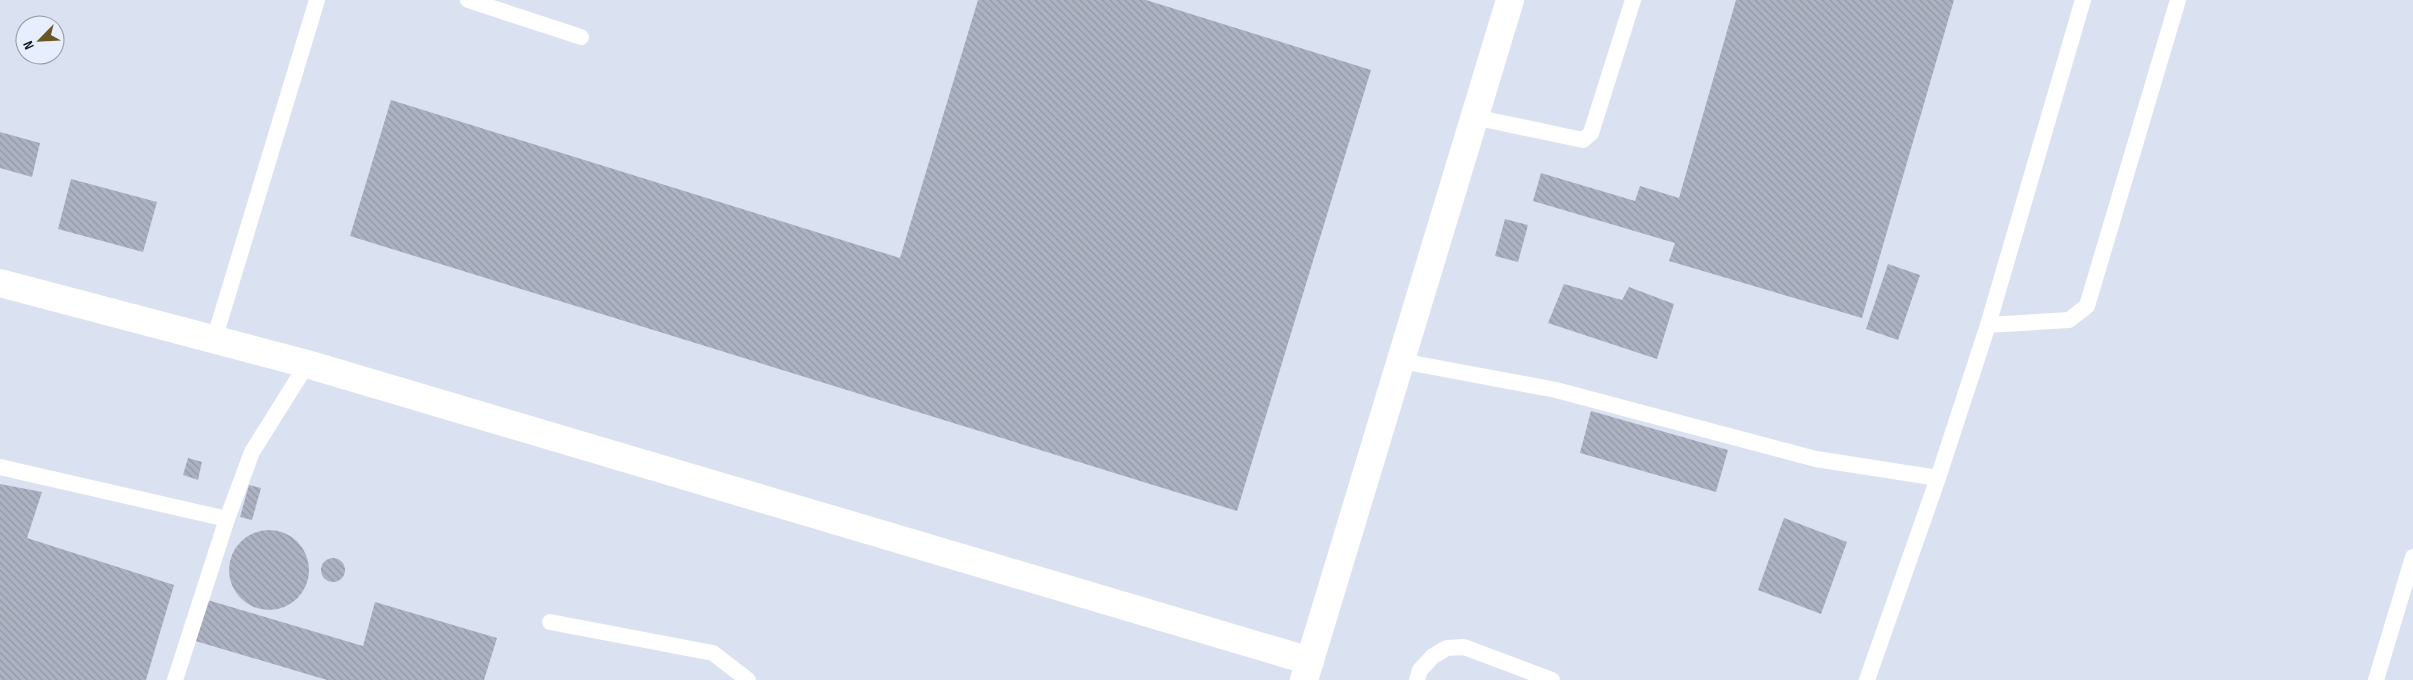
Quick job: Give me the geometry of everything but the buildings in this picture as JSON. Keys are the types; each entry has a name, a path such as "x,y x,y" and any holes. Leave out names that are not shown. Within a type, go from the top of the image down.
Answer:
{"street":[{"path":"0,283 307,364 1307,670 1510,0"}],"lane":[{"path":"214,340 317,0"},
{"path":"468,0 581,37"},
{"path":"1474,118 1583,140 1591,133 1633,0"},
{"path":"1867,680 1938,478 1988,325 2083,0"},
{"path":"1988,325 2069,320 2087,306 2178,0"},
{"path":"1401,361 1556,390 1816,459 1938,478"},
{"path":"175,680 227,519 252,452 307,364"},
{"path":"0,467 227,519"},
{"path":"2376,680 2413,557"},
{"path":"550,622 713,653 748,680"},
{"path":"1417,680 1420,670 1433,656 1447,648 1464,647 1512,673 1552,680"}]}
